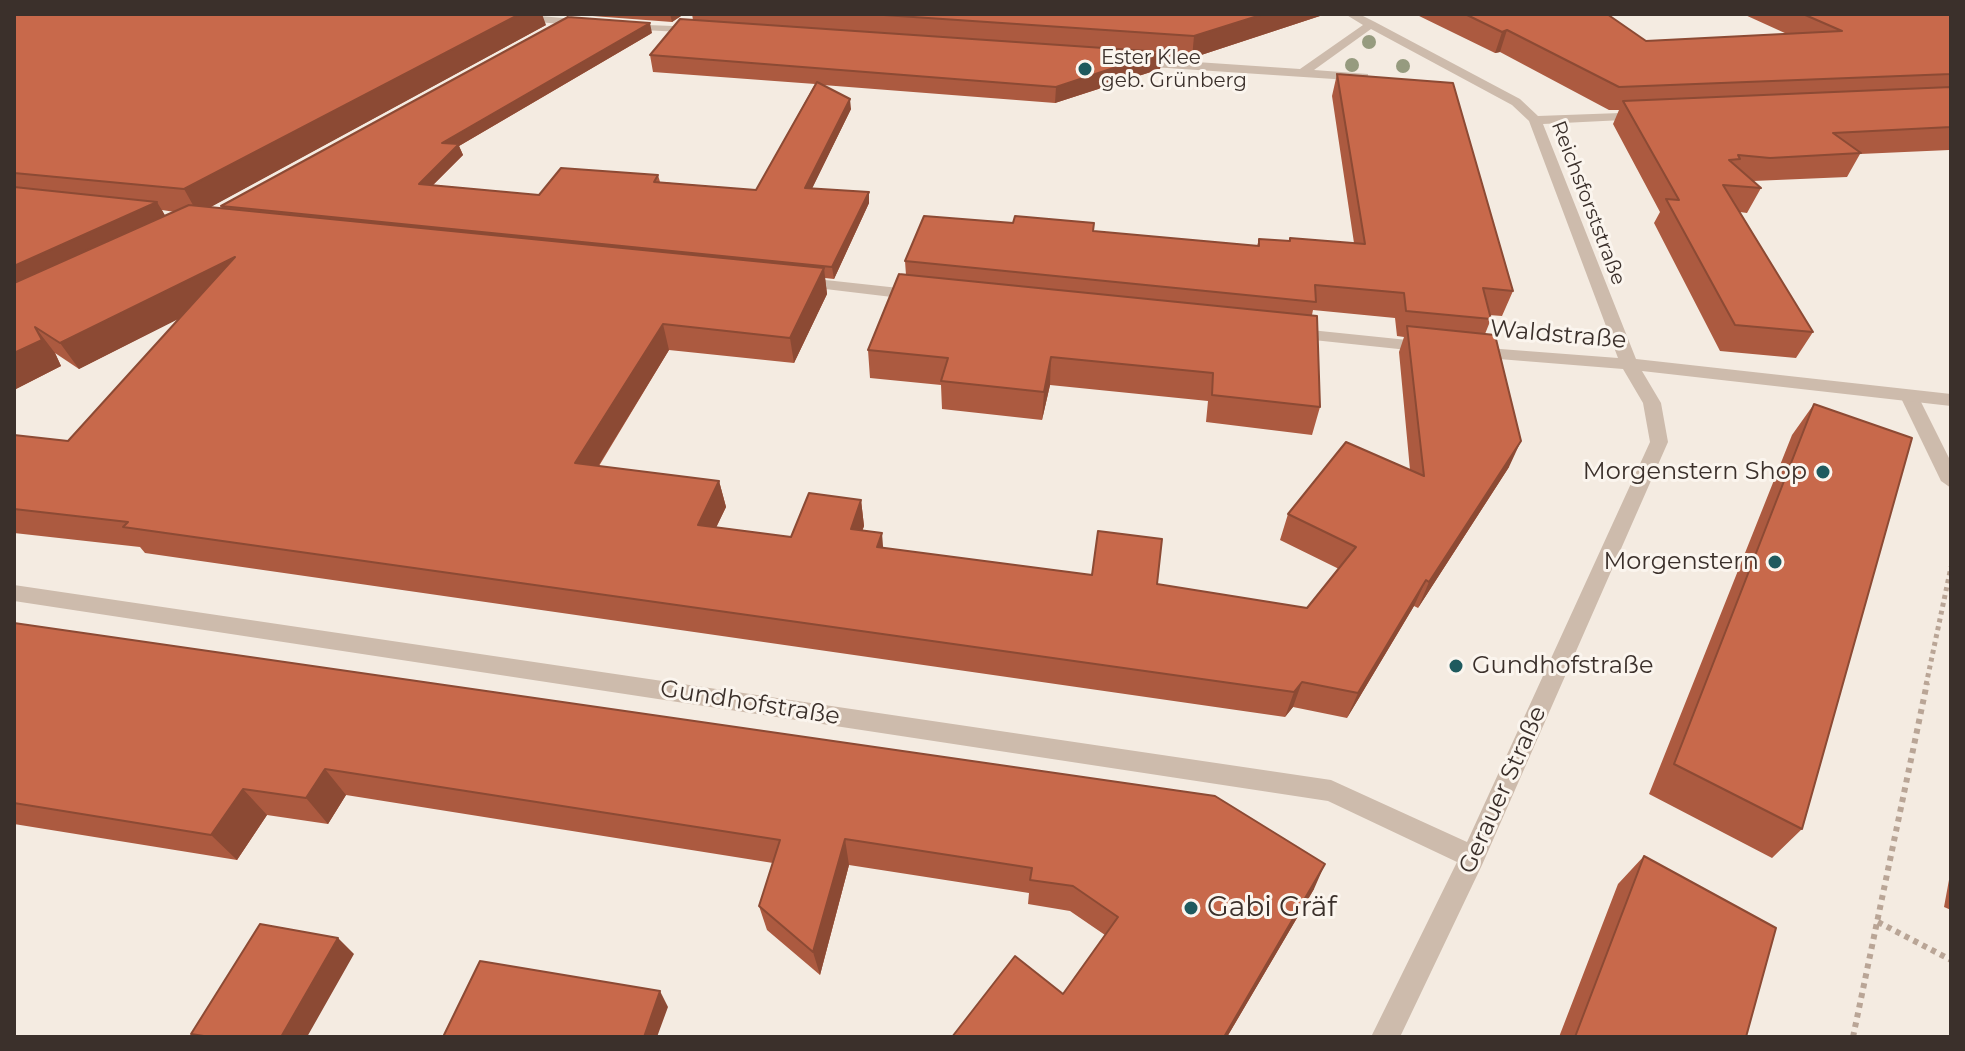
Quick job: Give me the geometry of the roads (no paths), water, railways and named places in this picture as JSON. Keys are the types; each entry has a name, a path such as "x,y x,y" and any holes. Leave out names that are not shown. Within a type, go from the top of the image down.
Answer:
{"street":[{"path":"476,14 597,24"},
{"name":"Reichsforststraße","path":"1351,14 1516,102 1535,120 1629,364"},
{"path":"542,34 566,22"},
{"path":"1302,73 1371,24"},
{"path":"612,25 713,31"},
{"path":"1121,60 1376,78"},
{"path":"1454,83 1484,85"},
{"path":"1535,120 1659,115"},
{"path":"774,280 931,296"},
{"name":"Waldstraße","path":"1277,331 1629,364 1951,400"},
{"name":"Gerauer Straße","path":"1385,1037 1473,857 1659,442 1652,403 1629,364"},
{"path":"1909,396 1951,481"},
{"name":"Gundhofstraße","path":"14,593 1331,791 1473,857"}],"place":[{"name":"Ester Klee geb. Grünberg","path":"1085,69"},
{"name":"Morgenstern Shop","path":"1823,472"},
{"name":"Morgenstern","path":"1775,562"},
{"name":"Gundhofstraße","path":"1456,666"},
{"name":"Gabi Gräf","path":"1191,908"}]}
